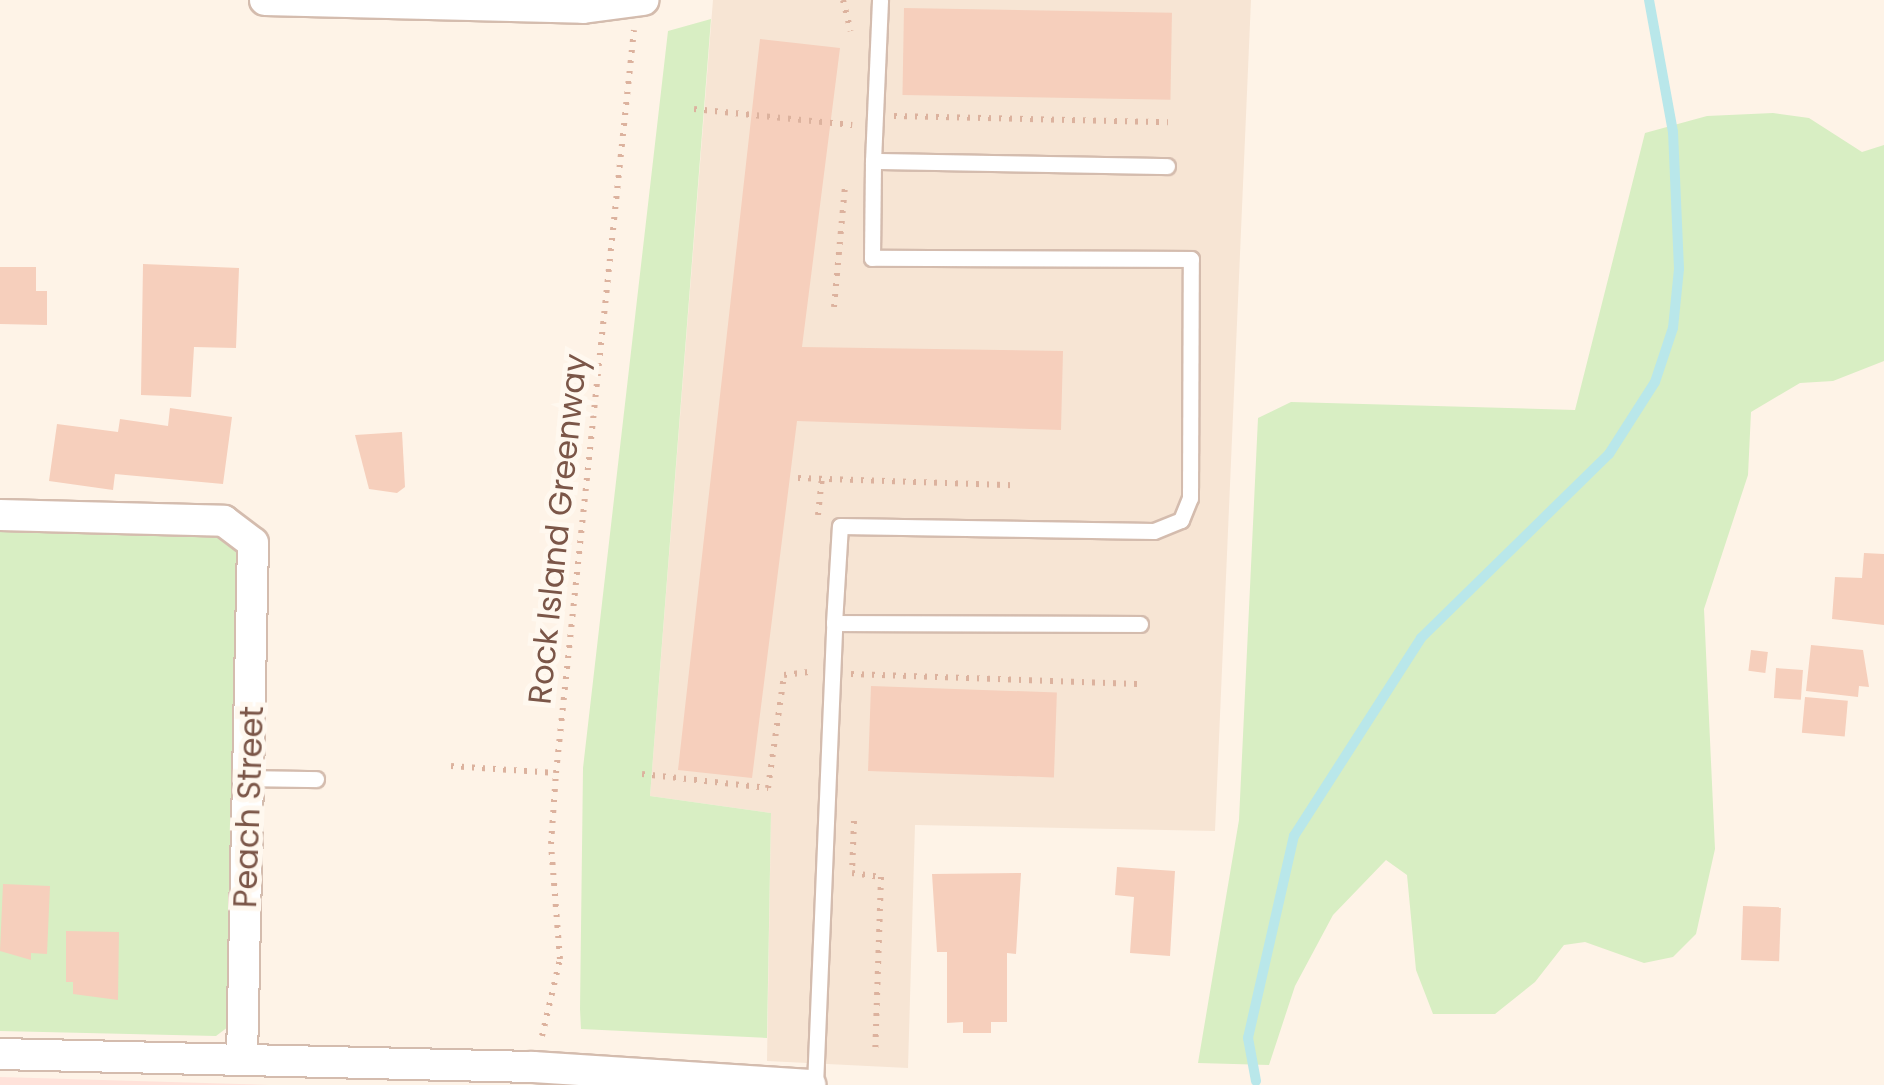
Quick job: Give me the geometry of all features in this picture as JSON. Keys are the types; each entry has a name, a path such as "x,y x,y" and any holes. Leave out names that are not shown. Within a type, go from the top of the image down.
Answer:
{"street":[{"path":"265,0 639,12"},
{"name":"Peach Street","path":"0,516 224,521 244,532 256,554 242,1060"},
{"path":"0,1054 242,1060 813,1085"}],"lane":[{"path":"813,1085 840,526 1154,531 1180,520 1190,498 1191,259 872,258 880,0"},
{"path":"874,161 1167,166"},
{"path":"834,623 1140,624"},
{"path":"250,778 316,779"}],"path":[{"name":"Rock Island Greenway","path":"542,1038 560,959 550,844 556,772 639,12"},
{"path":"694,109 852,125"},
{"path":"889,116 1168,122"},
{"path":"798,478 1012,485"},
{"path":"857,695 854,674 1144,684"},
{"path":"642,774 768,788 784,675 809,675"},
{"path":"451,766 556,772"},
{"path":"854,813 852,873 881,876 875,1054"}],"shaded area":[{"path":"713,0 1251,0 1215,831 915,825 908,1068 767,1061 771,813 650,796"},
{"path":"0,1077 270,1085 0,1085"}],"green space":[{"path":"711,19 650,796 771,813 767,1038 581,1029 583,768 668,31"},
{"path":"1773,113 1809,118 1862,152 1884,145 1884,361 1833,381 1800,383 1751,412 1748,475 1704,609 1715,849 1696,934 1673,957 1644,963 1585,942 1564,945 1535,982 1495,1014 1433,1014 1416,970 1407,875 1386,860 1333,915 1295,986 1269,1065 1198,1063 1239,820 1258,418 1291,402 1575,410 1645,133 1707,116"},
{"path":"0,526 227,536 239,546 228,1027 216,1036 0,1031"}],"building":[{"path":"904,8 1172,13 1170,100 902,95"},
{"path":"760,39 840,48 802,347 1063,351 1061,430 797,421 752,778 678,770"},
{"path":"143,264 239,268 236,348 194,347 191,397 141,395"},
{"path":"0,267 36,267 36,291 47,291 47,325 0,324"},
{"path":"170,408 232,417 223,484 115,474 113,490 49,481 57,424 118,432 120,419 168,426"},
{"path":"402,432 405,487 397,493 369,489 355,435"},
{"path":"1864,553 1884,554 1884,625 1832,619 1835,577 1862,578"},
{"path":"1811,645 1863,650 1869,687 1859,686 1858,697 1806,691"},
{"path":"1751,650 1768,652 1765,673 1748,671"},
{"path":"1776,668 1803,670 1801,700 1774,698"},
{"path":"871,686 1057,692 1054,777 868,771"},
{"path":"1805,697 1848,701 1845,737 1802,733"},
{"path":"1117,867 1175,871 1170,956 1130,953 1134,897 1115,895"},
{"path":"1021,873 1016,954 1007,953 1007,1022 991,1022 991,1033 963,1033 963,1022 947,1023 947,952 937,952 932,874"},
{"path":"3,884 50,886 47,954 31,953 31,960 0,951"},
{"path":"1743,906 1781,907 1779,961 1741,960"},
{"path":"66,931 119,932 118,1000 73,994 73,982 66,982"}],"waterway":[{"path":"1256,1081 1248,1038 1294,836 1421,638 1609,454 1655,382 1673,328 1679,269 1673,132 1649,0"}]}
